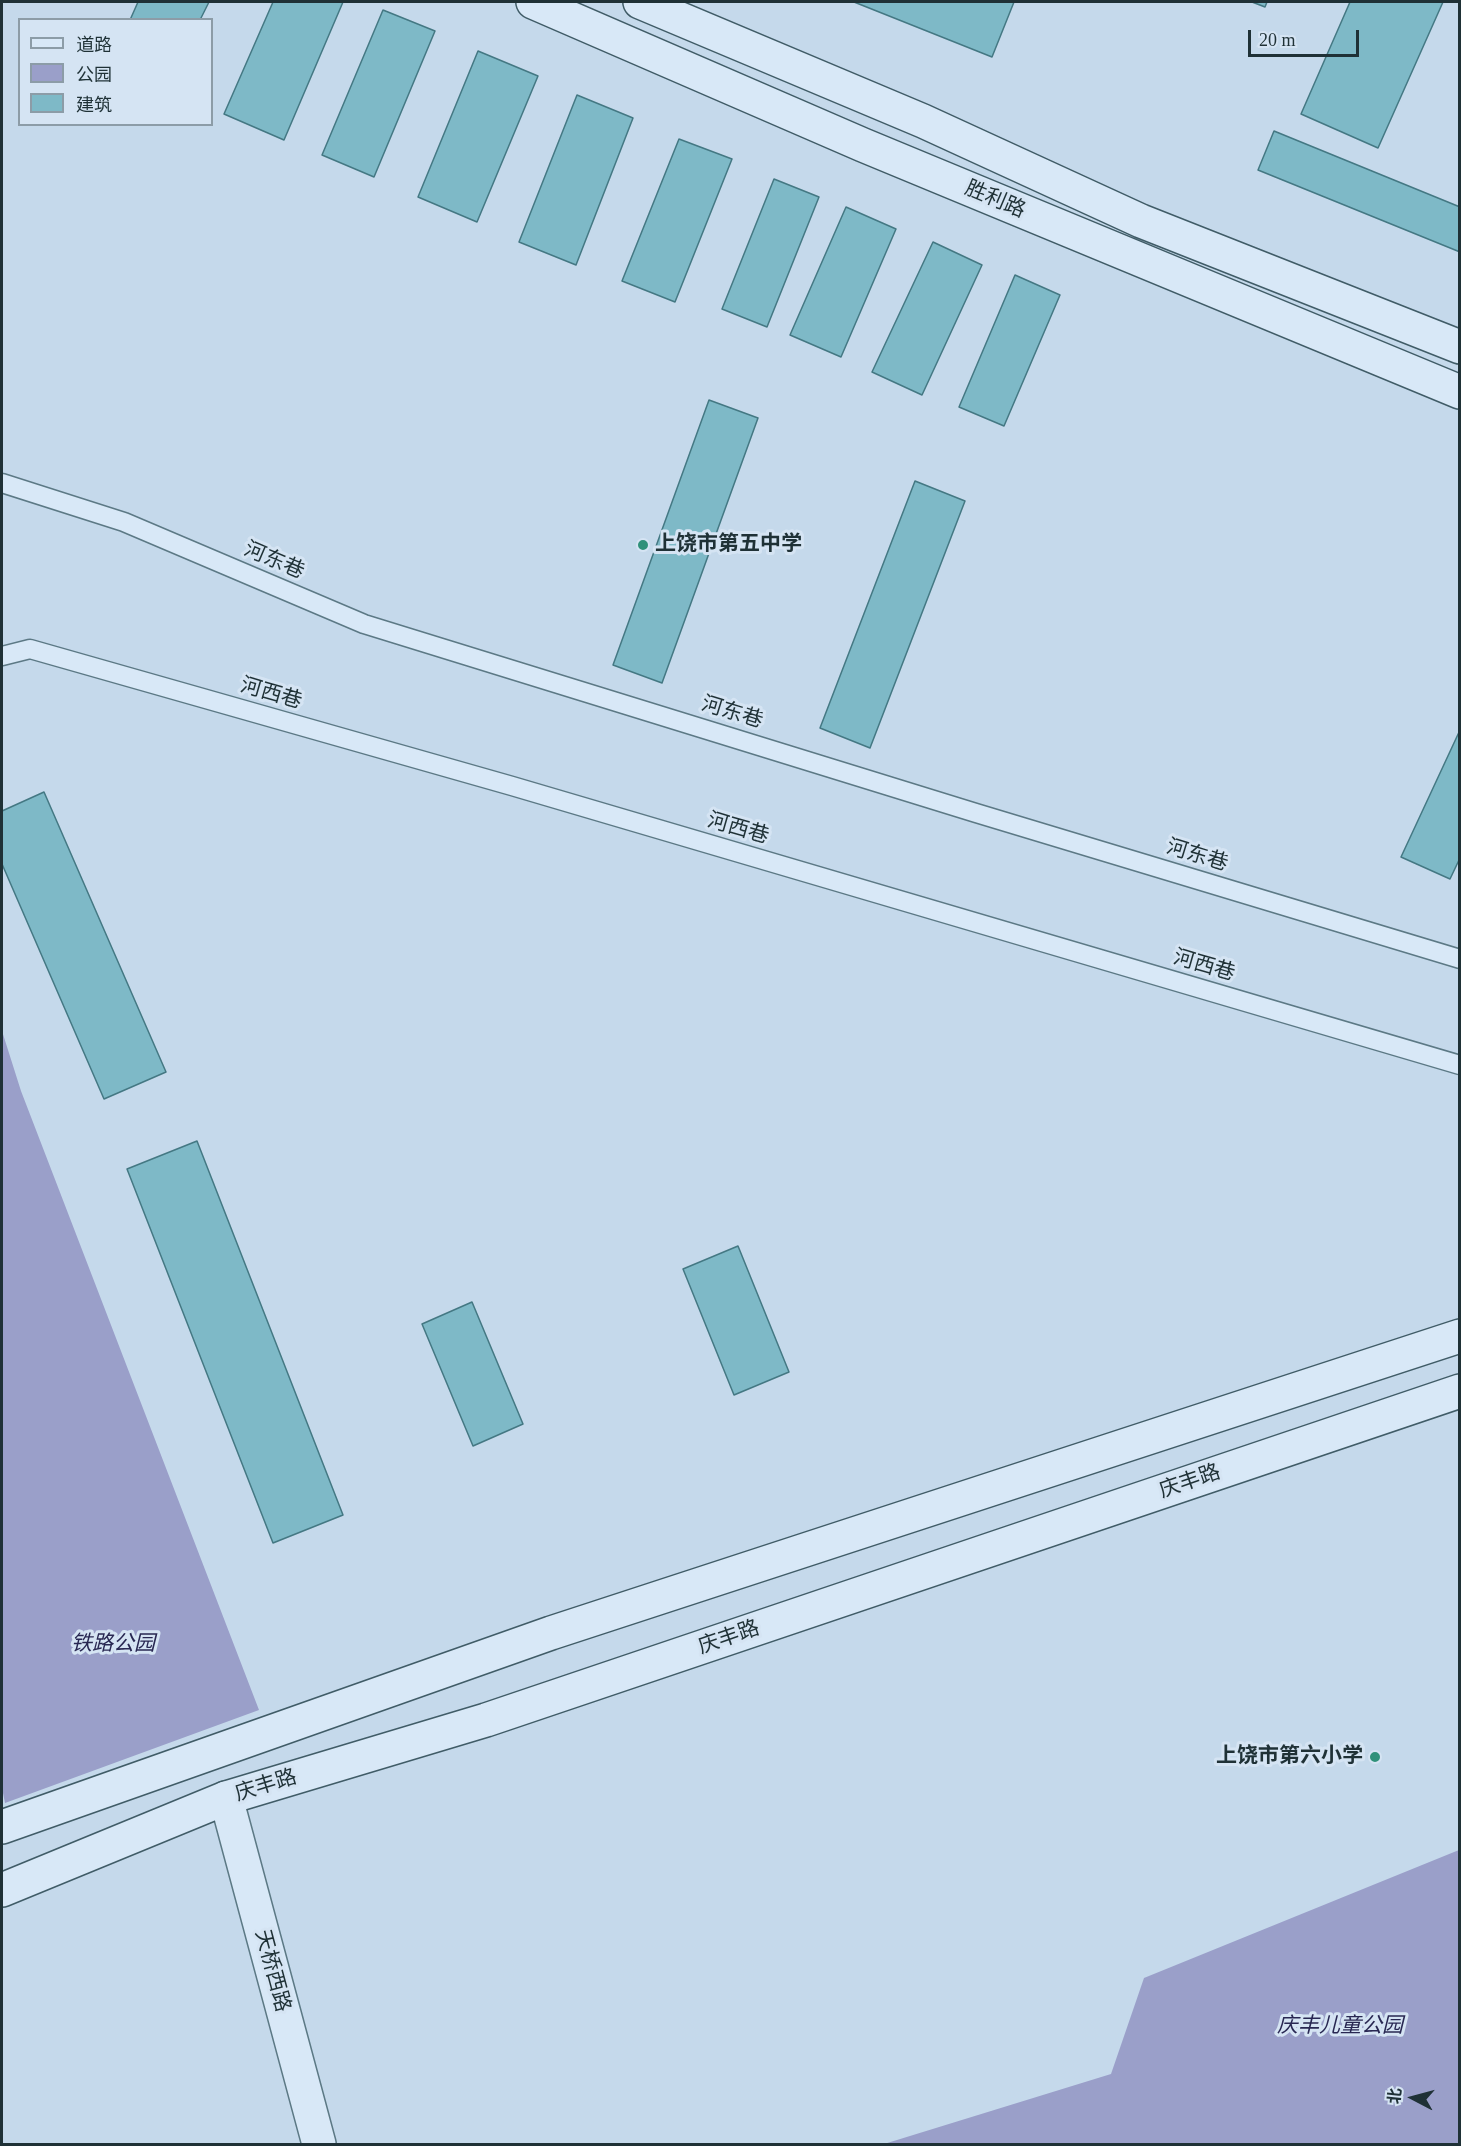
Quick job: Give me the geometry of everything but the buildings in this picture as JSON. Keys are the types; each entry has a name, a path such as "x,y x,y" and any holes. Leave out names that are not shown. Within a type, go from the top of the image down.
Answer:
{"main road":[{"name":"胜利路","path":"533,2 863,145 1460,392"},
{"name":"胜利路","path":"640,2 923,121 1141,221 1460,346"},
{"path":"2,1827 551,1633 1460,1335"},
{"name":"庆丰路","path":"2,1890 226,1798 486,1720 1460,1391"},
{"name":"天桥西路","path":"226,1798 319,2145"}],"lane":[{"name":"河东巷","path":"2,483 124,522 364,624 976,813 1460,959"},
{"name":"河西巷","path":"2,656 30,649 523,789 1460,1065"}],"green space":[{"name":"铁路公园","path":"2,1031 21,1091 259,1710 5,1803 2,1788"},
{"name":"庆丰儿童公园","path":"1459,1850 1459,2144 884,2144 1111,2074 1144,1978"}],"place":[{"name":"上饶市第五中学","path":"643,545"},
{"name":"上饶市第六小学","path":"1375,1757"}]}
